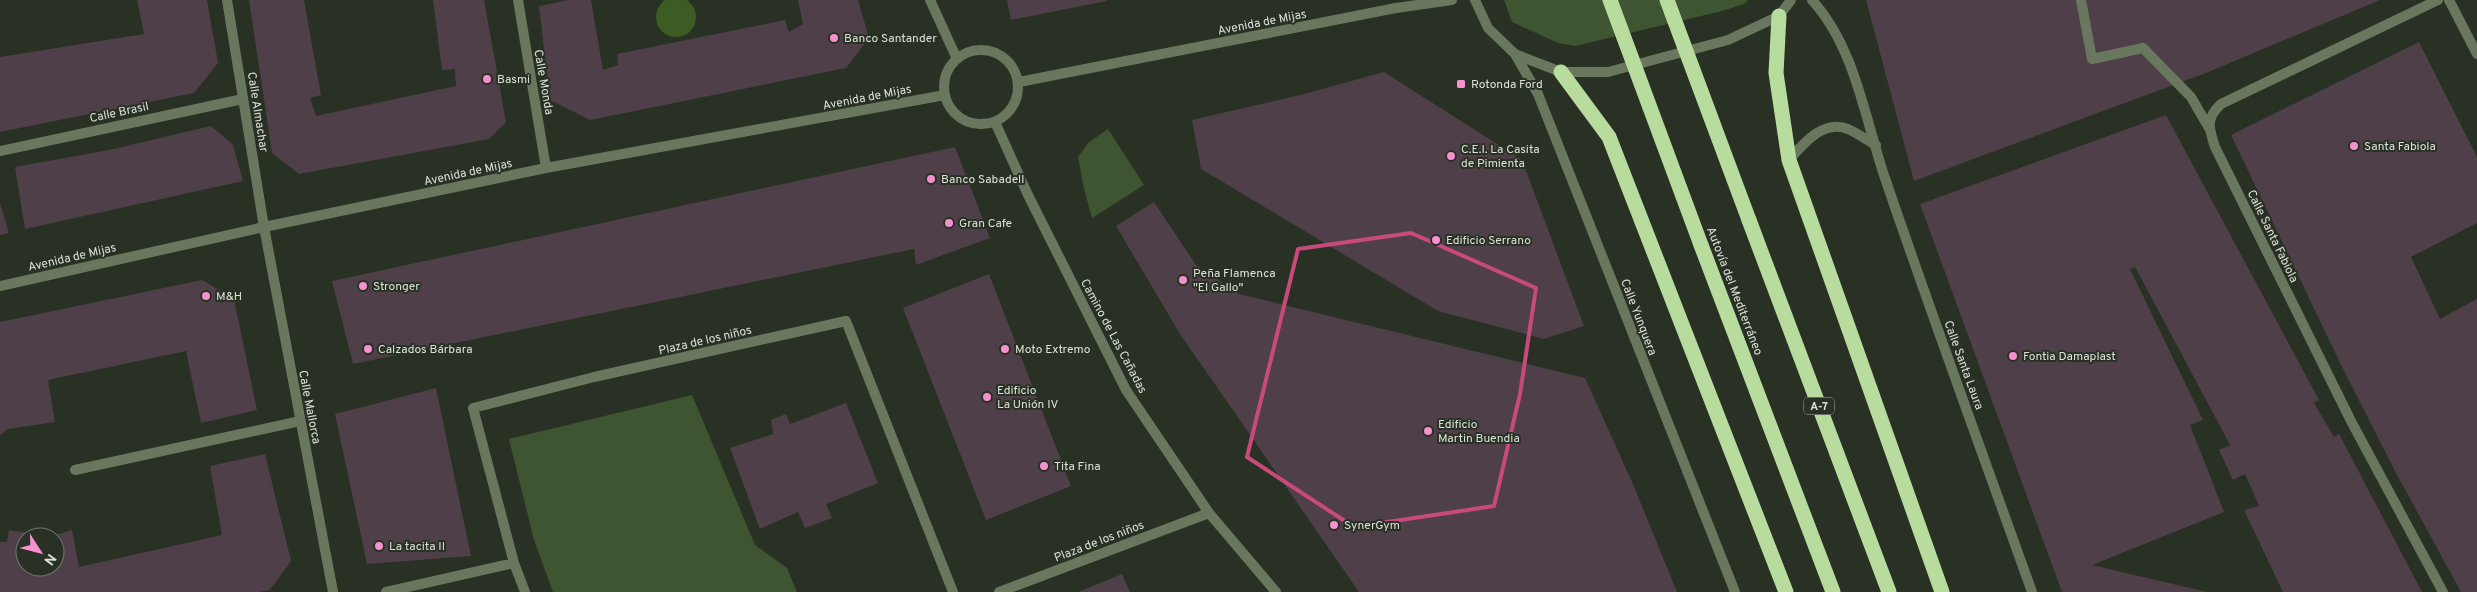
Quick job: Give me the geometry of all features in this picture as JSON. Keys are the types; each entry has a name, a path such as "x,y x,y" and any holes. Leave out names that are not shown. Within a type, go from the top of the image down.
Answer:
{"highway":[{"name":"Autovía del Mediterráneo","path":"1610,0 1833,592"},
{"name":"A-7","path":"1667,0 1889,592"},
{"path":"1779,16 1776,73 1789,160 1942,592"},
{"path":"1561,72 1609,137 1786,592"}],"street":[{"name":"Calle Almachar","path":"227,0 264,227"},
{"name":"Calle Monda","path":"518,0 546,168"},
{"path":"930,0 957,59"},
{"path":"1404,7 1415,0"},
{"name":"Avenida de Mijas","path":"1019,82 1404,7 1452,0"},
{"path":"1475,0 1488,28 1515,54 1561,72 1608,72 1728,40 1779,16 1790,0"},
{"name":"Calle Santa Laura","path":"1812,0 1826,16 1843,48 1876,145 1888,188 2032,592"},
{"name":"Calle Santa Fabiola","path":"2081,0 2092,59 2144,48 2191,97 2209,128 2215,147 2352,423 2442,592"},
{"path":"2209,128 2211,113 2221,104 2438,0"},
{"path":"2449,0 2477,54"},
{"path":"989,50 1009,61 1019,82 1014,106 1006,115 995,122 970,123 958,116 950,107 945,95 946,75 957,59 967,52 989,50"},
{"name":"Calle Yunquera","path":"1515,54 1538,94 1735,592"},
{"name":"Avenida de Mijas","path":"0,286 264,227 546,168 945,95"},
{"name":"Calle Brasil","path":"0,151 243,99"},
{"name":"Camino de Las Cañadas","path":"995,122 1028,195 1126,390 1209,513 1276,592"},
{"path":"1789,160 1808,138 1827,128 1846,128 1876,145"},
{"name":"Calle Mallorca","path":"264,227 333,592"},
{"name":"Plaza de los niños","path":"525,592 514,563 473,408 594,377 846,321 953,592"},
{"path":"75,470 300,421"},
{"name":"Plaza de los niños","path":"999,592 1209,513"},
{"path":"386,592 514,563"}],"highlighted area":[{"path":"1411,233 1536,288 1520,394 1494,506 1354,527 1247,457 1298,249"}],"shaded area":[{"path":"676,-3 690,3 696,17 690,31 676,37 662,31 656,17 662,3"},
{"path":"1504,0 1748,0 1744,4 1722,11 1575,46 1558,43 1512,22"},
{"path":"1108,129 1144,185 1092,218 1078,157 1088,143"},
{"path":"692,395 755,545 787,568 797,592 553,592 534,540 509,439"}],"building":[{"path":"137,0 207,0 218,63 194,93 0,132 0,57 144,34"},
{"path":"249,0 304,0 321,95 310,98 316,116 456,86 455,69 442,70 433,0 484,0 506,122 489,139 299,174 272,153"},
{"path":"568,0 591,0 603,70 618,65 617,54 785,20 789,32 803,24 798,0 858,0 869,38 846,68 590,120 550,100 539,6"},
{"path":"1007,0 1107,0 1107,1 1011,20"},
{"path":"1866,0 2380,0 2206,73 1914,181"},
{"path":"2419,42 2477,157 2477,223 2411,257 2440,319 2477,299 2477,592 2461,592 2396,473 2341,365 2231,135"},
{"name":"Edificio Serrano","path":"1384,72 1522,160 1584,326 1544,339 1438,311 1201,169 1192,120 1304,94"},
{"path":"2166,115 2319,400 2314,403 2334,437 2339,434 2422,592 2283,592 2244,510 2259,506 2245,474 2233,480 2219,450 2230,445 2135,267 2130,269 2203,420 2190,425 2224,512 2092,565 2207,592 2062,592 1920,204"},
{"path":"211,126 233,145 243,181 25,229 15,167 109,150"},
{"path":"955,147 990,238 916,265 914,249 353,364 332,281"},
{"name":"Edificio Martin Buendia","path":"1154,202 1196,265 1239,294 1585,378 1633,484 1677,592 1359,592 1180,334 1116,226"},
{"path":"0,203 9,233 0,235"},
{"name":"Edificio La Unión IV","path":"989,274 1071,486 986,520 903,308"},
{"path":"202,280 234,299 257,410 201,423 186,351 48,380 55,422 8,429 0,435 0,322"},
{"path":"436,388 471,556 367,564 335,414"},
{"path":"846,403 878,483 826,504 832,518 805,528 798,512 760,529 730,448 773,434 771,420 786,414 790,424"},
{"path":"265,454 291,561 270,590 259,592 0,592 0,542 7,542 9,530 15,531 15,577 65,577 65,532 72,530 79,567 222,535 210,466"},
{"path":"1122,574 1130,592 1078,592"}],"place":[{"name":"Banco Santander","path":"834,38"},
{"name":"Basmi","path":"487,79"},
{"name":"Rotonda Ford","path":"1461,84"},
{"name":"Santa Fabiola","path":"2354,146"},
{"name":"C.E.I. La Casita de Pimienta","path":"1451,156"},
{"name":"Banco Sabadell","path":"931,179"},
{"name":"Gran Cafe","path":"949,223"},
{"name":"Edificio Serrano","path":"1436,240"},
{"name":"Peña Flamenca \"El Gallo\"","path":"1183,280"},
{"name":"Stronger","path":"363,286"},
{"name":"M&H","path":"206,296"},
{"name":"Calzados Bárbara","path":"368,349"},
{"name":"Moto Extremo","path":"1005,349"},
{"name":"Fontia Damaplast","path":"2013,356"},
{"name":"Edificio La Unión IV","path":"987,397"},
{"name":"Edificio Martin Buendia","path":"1428,431"},
{"name":"Tita Fina","path":"1044,466"},
{"name":"SynerGym","path":"1334,525"},
{"name":"La tacita II","path":"379,546"}]}
